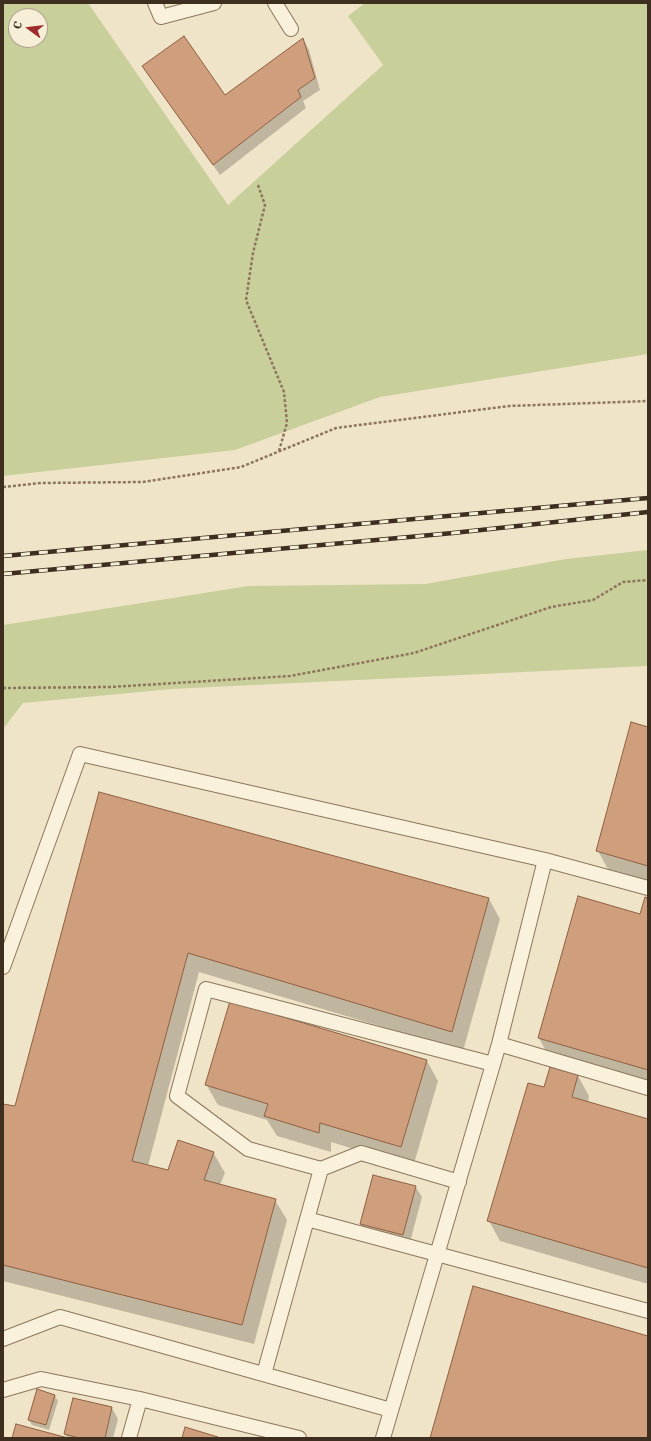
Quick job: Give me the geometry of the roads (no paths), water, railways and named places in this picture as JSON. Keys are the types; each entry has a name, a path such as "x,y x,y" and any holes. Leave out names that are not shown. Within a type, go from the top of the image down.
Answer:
{"lane":[{"path":"155,3 161,17 214,3"},
{"path":"275,3 291,30"},
{"path":"3,967 80,754 545,860 648,888"},
{"path":"382,1438 438,1255 499,1044 545,860"},
{"path":"459,1182 361,1153 321,1169 248,1149 177,1096 206,989 493,1064"},
{"path":"499,1044 648,1088"},
{"path":"264,1374 321,1169"},
{"path":"307,1219 648,1311"},
{"path":"3,1339 60,1317 391,1410"},
{"path":"3,1390 41,1379 140,1399 299,1438"},
{"path":"129,1438 140,1399"}],"railway":[{"path":"3,556 648,498"},
{"path":"3,574 453,533 648,512"}]}
